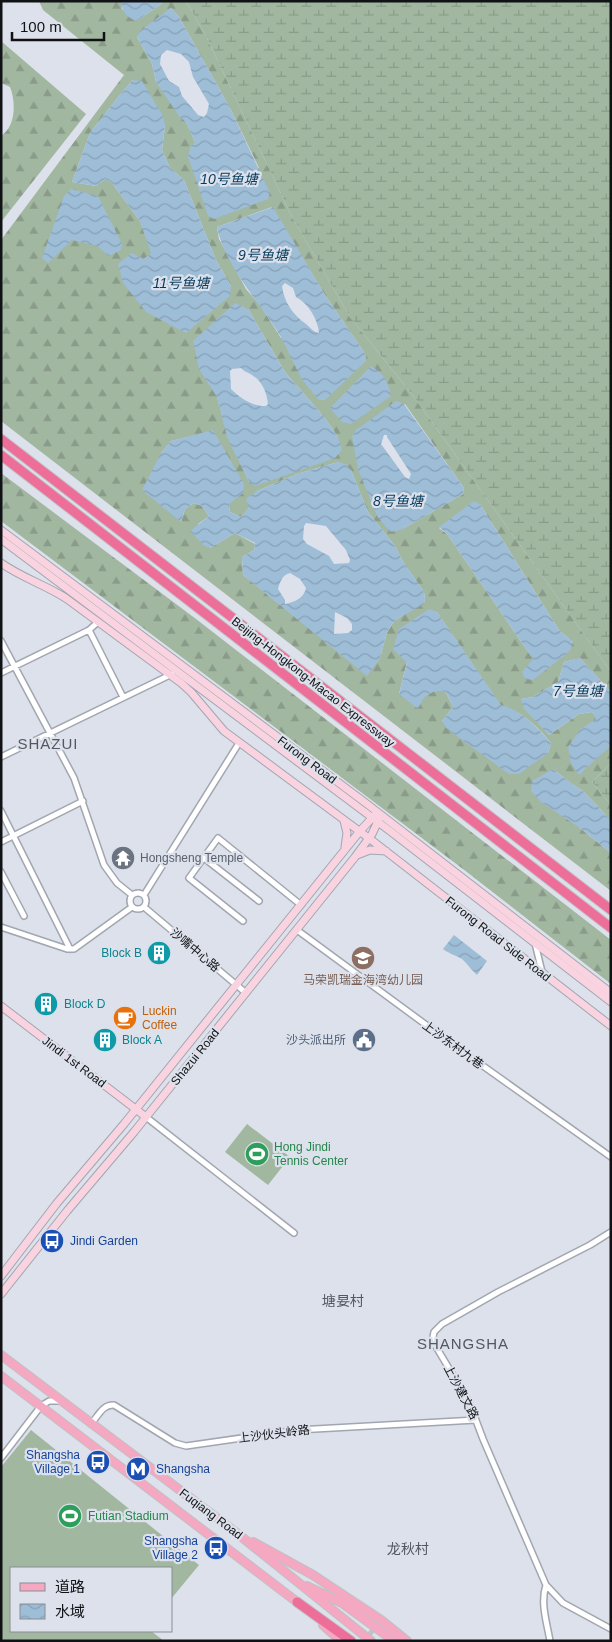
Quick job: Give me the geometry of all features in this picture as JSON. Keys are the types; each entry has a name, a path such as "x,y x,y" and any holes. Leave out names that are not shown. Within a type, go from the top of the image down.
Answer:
{"highway":[{"name":"Beijing-Hongkong-Macao Expressway","path":"1,439 611,910"},
{"name":"Beijing-Hongkong-Macao Expressway","path":"1,455 611,928"},
{"path":"297,1602 351,1641"}],"main road":[{"name":"Fuqiang Road","path":"1,1355 238,1534 371,1641"},
{"name":"Fuqiang Road","path":"1,1376 297,1602 341,1641"},
{"path":"238,1534 313,1575 381,1620 407,1641"},
{"path":"292,1578 342,1603 394,1641"}],"street":[{"name":"Furong Road","path":"1,530 611,993"},
{"name":"Furong Road","path":"1,539 174,673 378,817 393,833 611,1002"},
{"path":"1,563 21,576 67,599 174,673"},
{"path":"61,584 67,599"},
{"path":"67,599 84,602"},
{"path":"1,673 89,630 98,622"},
{"path":"89,630 123,697"},
{"path":"1,641 74,778 104,864 117,883 132,895"},
{"path":"1,757 174,673"},
{"name":"Furong Road Side Road","path":"174,673 220,727 342,819 370,836 386,851 611,1026"},
{"path":"144,896 240,743"},
{"path":"1,842 83,801"},
{"path":"1,811 70,949"},
{"name":"Shazui Road","path":"1,1276 57,1203 136,1109 360,831 378,817"},
{"name":"Shazui Road","path":"1,1294 67,1211 146,1118 355,857 370,836 378,817"},
{"path":"342,819 346,823 347,832 347,841 343,852"},
{"path":"370,836 381,831 393,833"},
{"path":"243,921 189,878 218,838 301,905"},
{"path":"355,857 370,850 386,851"},
{"path":"204,858 259,901"},
{"path":"1,872 24,916"},
{"path":"132,895 139,893 146,900 144,907 139,910 132,907"},
{"path":"132,895 130,900 132,907"},
{"path":"1,927 70,949 78,947 132,907"},
{"name":"沙嘴中心路","path":"144,907 246,993"},
{"name":"上沙东村九巷","path":"297,930 448,1042 611,1157"},
{"path":"535,943 542,973"},
{"name":"Jindi 1st Road","path":"1,1006 146,1118"},
{"path":"146,1118 294,1233"},
{"name":"上沙建文路","path":"546,1585 469,1402 435,1346 433,1334 435,1329 498,1292 590,1245 611,1232"},
{"path":"1,1458 41,1406 49,1401 62,1402"},
{"name":"上沙伙头岭路","path":"91,1424 104,1407 108,1405 114,1406 175,1443 186,1446 297,1430 476,1420"},
{"path":"546,1585 563,1603 611,1629"},
{"path":"546,1585 544,1603 550,1641"}],"green space":[{"path":"39,1 122,1 122,9 137,21 165,1 186,1 206,36 292,217 350,317 414,397 611,672 611,692 580,658 564,662 558,682 533,697 521,699 549,735 579,714 592,712 597,719 580,730 579,774 611,745 611,763 592,782 611,805 611,820 583,791 553,769 580,828 611,853 611,891 1,421 1,240 124,75 43,10","holes":["171,8 179,17 230,108 259,168 195,142 186,122 156,82 152,64 137,37","133,80 165,126 162,150 170,168 184,180 216,260 231,286 118,264 144,259 152,253 140,221 112,183 105,179 96,186 72,182 90,133","272,207 325,295 366,355 281,338 260,305 246,289 219,239 217,227","248,309 285,372 325,418 338,437 249,482 228,437 217,397","405,404 464,488 463,494 401,530 356,430","213,431 230,512 241,517 249,508 257,491 297,474 338,462 351,470 368,512 395,546 402,560 424,592 425,599 424,603 392,624 387,632 380,658 367,675 243,575 242,557 254,550 255,544 235,533 210,548 198,524 209,516 202,506 194,503 185,509 181,522 161,453 171,441","480,504 559,630 573,642 533,659 447,534 439,528","437,612 501,706 516,711 541,731 551,743 548,753 442,721 453,707 445,691 434,691 423,697 399,694 407,662"]},
{"path":"186,1 611,1 611,672 414,397 350,317 292,217 206,36"},
{"path":"1,41 86,114 1,222 1,136 10,126 14,106 10,87 1,83"},
{"path":"1,473 196,619 611,940 611,984 463,869 1,521"},
{"path":"611,763 611,805 592,782"},
{"name":"Hong Jindi Tennis Center","path":"247,1124 290,1157 268,1185 225,1152"},
{"name":"Futian Stadium","path":"31,1430 199,1565 172,1598 172,1567 10,1567 10,1632 152,1632 164,1641 1,1641 1,1467"}],"water":[{"path":"122,1 165,1 137,21 125,14"},
{"name":"10号鱼塘","path":"171,8 179,17 230,108 270,193 268,199 214,219 208,216 188,157 190,148 195,142 186,122 179,116 156,82 152,64 137,37 140,31","holes":["167,50 181,54 189,62 193,77 209,104 204,117 198,115 182,96 179,87 169,81 160,64 161,55"]},
{"name":"11号鱼塘","path":"133,80 142,81 163,116 165,126 162,150 170,168 184,180 216,260 231,286 230,296 186,333 146,312 123,283 118,264 132,253 144,259 151,253 140,221 112,183 105,179 96,186 72,182 90,133"},
{"path":"71,189 98,196 122,244 121,250 109,256 97,246 72,240 48,263 42,258 64,196"},
{"name":"9号鱼塘","path":"273,207 325,295 366,355 366,361 325,400 319,400 302,379 281,337 227,256 217,227","holes":["285,283 293,288 296,297 312,313 319,333 301,320 290,308 282,286"]},
{"path":"235,303 248,309 285,372 325,418 338,437 342,450 335,458 255,486 249,482 227,437 217,397 199,369 193,341","holes":["232,369 242,369 256,378 261,384 268,404 266,406 256,405 247,401 231,389 230,371"]},
{"path":"371,366 385,378 391,396 351,424 342,422 330,408"},
{"name":"8号鱼塘","path":"396,401 404,404 464,488 463,494 401,530 390,532 377,516 358,469 352,436 356,430","holes":["384,435 387,435 411,474 409,479 405,477 381,444"]},
{"path":"213,430 244,484 243,493 229,504 230,512 241,517 249,508 246,499 257,491 297,474 338,462 346,464 351,470 368,512 395,546 402,560 424,592 425,599 424,604 400,617 392,624 387,632 380,658 367,676 243,575 242,557 254,550 255,543 235,533 210,548 203,545 190,531 209,516 202,506 194,503 185,509 181,522 142,490 161,453 171,441","holes":["306,523 326,526 346,550 350,560 349,563 334,564 329,556 307,544 303,539","290,573 300,579 306,588 298,599 285,604 285,600 278,589 285,575","335,612 347,618 352,624 352,630 348,633 334,634"]},
{"path":"474,501 480,504 559,630 573,642 570,651 533,680 525,679 522,672 533,659 447,534 439,527"},
{"path":"429,609 437,612 501,705 522,715 551,743 548,753 519,774 509,774 447,729 442,721 453,707 445,691 435,691 428,694 422,700 418,709 399,694 407,663 393,649 399,629"},
{"name":"7号鱼塘","path":"580,658 611,692 611,745 579,775 571,763 568,747 580,730 596,719 592,712 579,714 549,735 524,709 521,699 533,697 558,682 564,662"},
{"path":"553,769 583,791 611,820 611,853 580,828 541,802 531,791 532,781"},
{"path":"454,935 487,961 477,975 462,959 443,949"}],"tunnel":[{"path":"365,1640 377,1625"}],"place":[{"name":"Hongsheng Temple","path":"123,858"},
{"name":"Block B","path":"159,953"},
{"name":"马荣凯瑞金海湾幼儿园","path":"363,958"},
{"name":"Block D","path":"46,1004"},
{"name":"Luckin Coffee","path":"125,1018"},
{"name":"Block A","path":"105,1040"},
{"name":"沙头派出所","path":"364,1040"},
{"name":"Hong Jindi Tennis Center","path":"257,1154"},
{"name":"Jindi Garden","path":"52,1241"},
{"name":"Shangsha Village 1","path":"98,1462"},
{"name":"Shangsha","path":"138,1469"},
{"name":"Futian Stadium","path":"70,1516"},
{"name":"Shangsha Village 2","path":"216,1548"}],"district":[{"name":"SHAZUI","path":"48,744"},
{"name":"塘妟村","path":"343,1301"},
{"name":"SHANGSHA","path":"463,1344"},
{"name":"龙秋村","path":"408,1549"}]}
